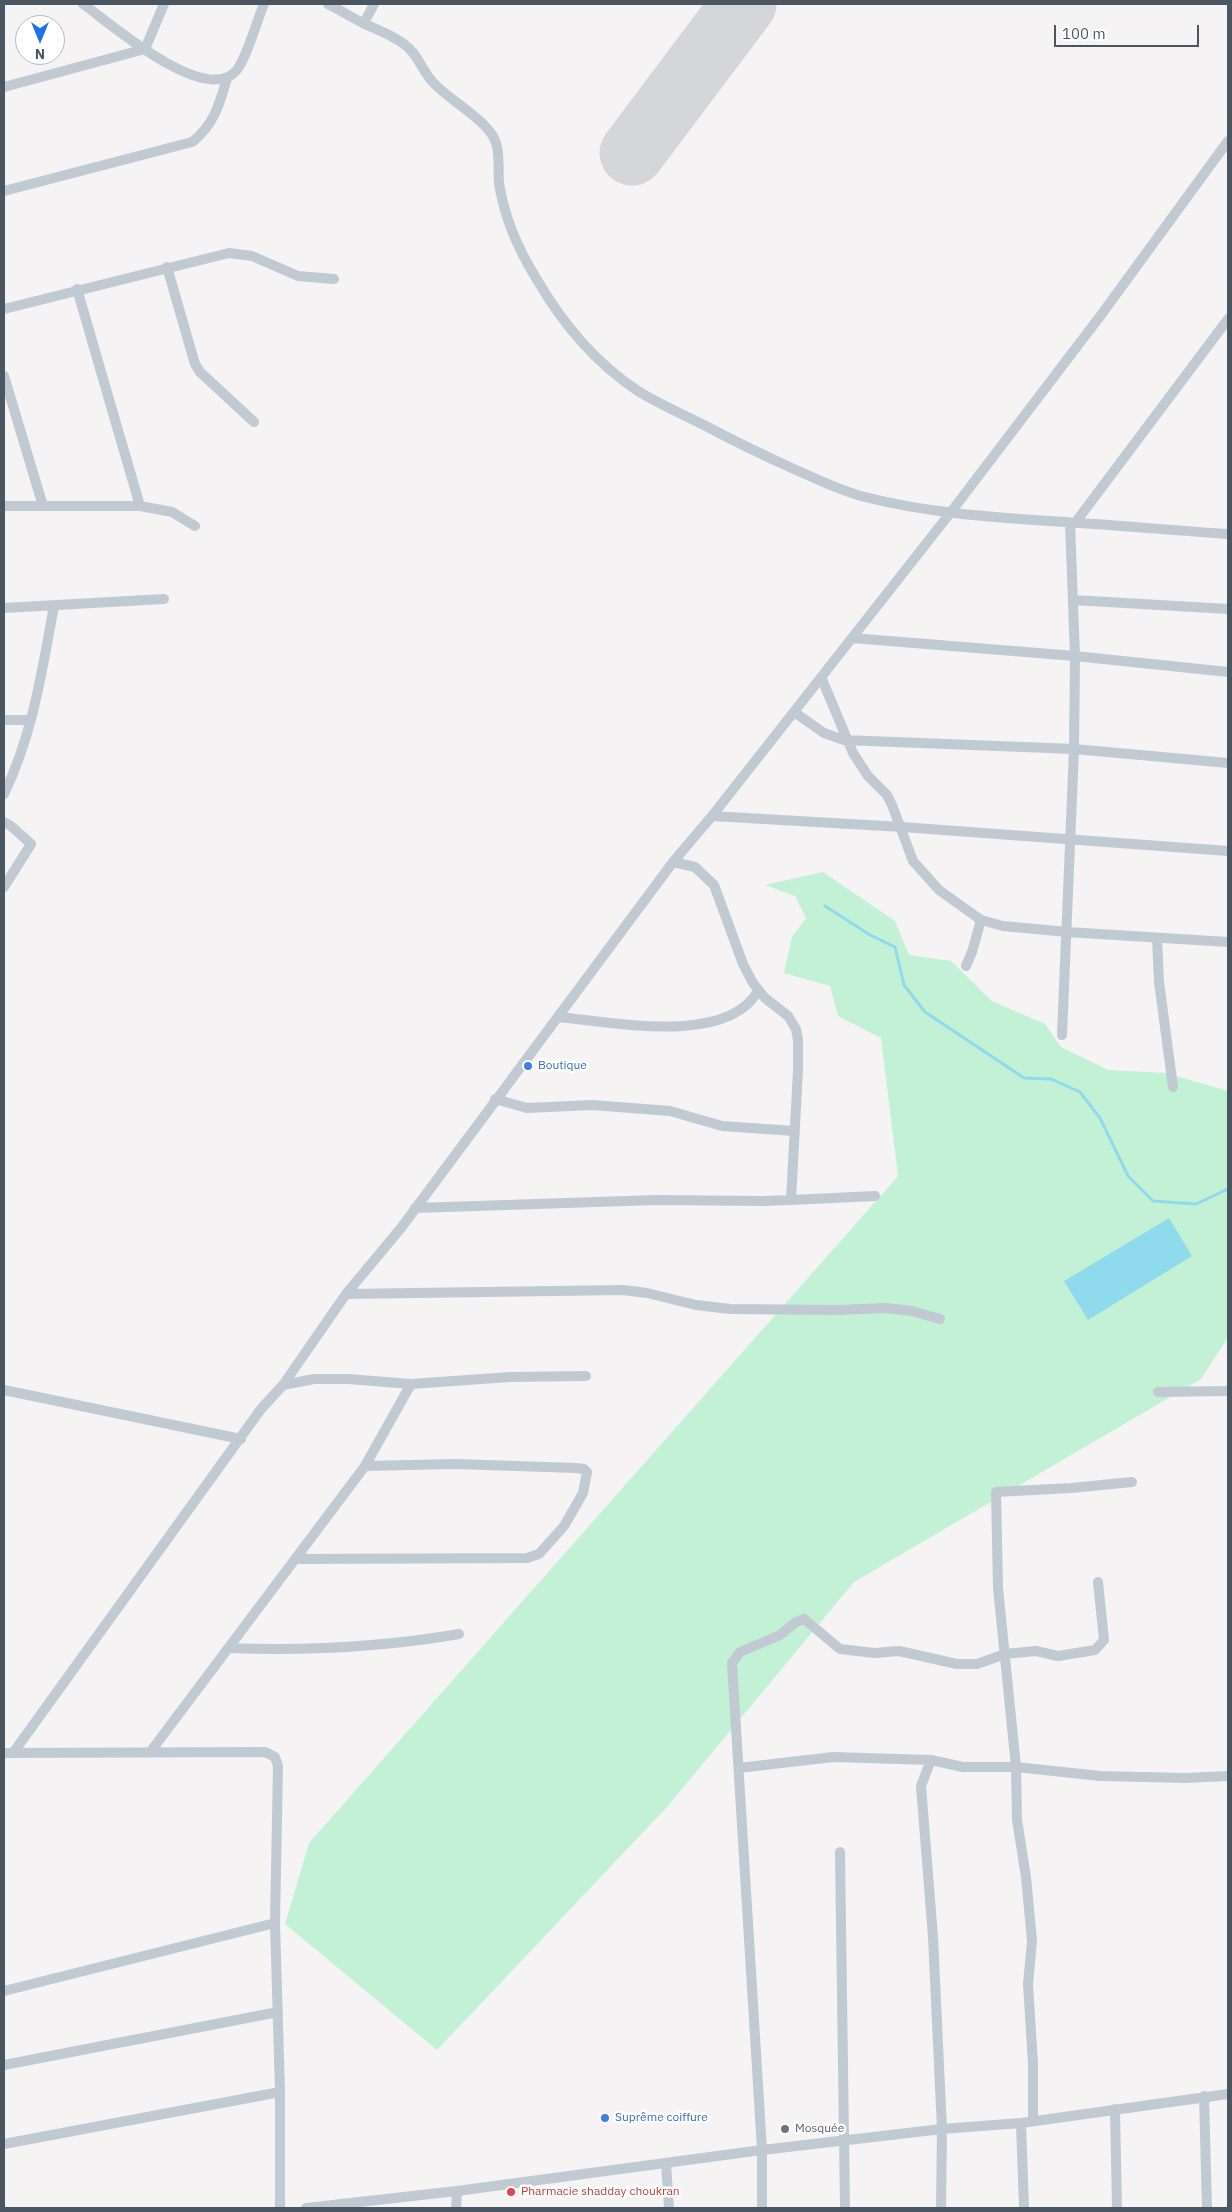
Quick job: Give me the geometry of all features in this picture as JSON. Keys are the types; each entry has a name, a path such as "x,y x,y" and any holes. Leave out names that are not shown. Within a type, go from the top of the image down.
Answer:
{"street":[{"path":"145,49 164,4"},
{"path":"4,191 192,142 204,133 213,119 227,78 239,66 264,4"},
{"path":"328,4 393,36 407,46 418,59 429,78 440,90 464,109 493,137 496,143 499,182 504,208 516,239 534,276 558,314 583,345 614,374 640,392 724,436 834,486 879,500 950,512 1228,534"},
{"path":"364,23 374,4"},
{"path":"87,5 145,49 193,76 207,79 227,78"},
{"path":"4,86 145,49"},
{"path":"9,1753 241,1439 261,1409 283,1385 346,1294 415,1208 495,1098 558,1017 673,862 712,816 852,638 1101,315 1228,141"},
{"path":"4,309 77,289 229,253 242,253 298,276 334,279"},
{"path":"167,267 200,372 254,422"},
{"path":"77,289 140,506"},
{"path":"1062,1035 1074,749 1073,523 1228,319"},
{"path":"4,376 43,506"},
{"path":"4,506 140,506 172,512 196,526"},
{"path":"4,608 164,599"},
{"path":"1073,600 1228,608"},
{"path":"4,794 17,766 31,720 54,606"},
{"path":"852,638 1075,656 1228,672"},
{"path":"821,677 859,763 887,795 902,827 908,851 924,874 940,890 981,920 1003,926 1067,932 1228,942"},
{"path":"794,712 824,733 848,741 1074,749 1228,763"},
{"path":"4,720 31,720"},
{"path":"712,816 902,827 1228,851"},
{"path":"4,822 31,844 4,887"},
{"path":"673,862 695,868 714,885 743,964 758,991 788,1016 796,1029 798,1070 791,1200"},
{"path":"966,966 977,939 981,920"},
{"path":"1157,938 1159,982 1173,1087"},
{"path":"558,1017 660,1026 697,1026 711,1024 740,1011 748,1005 758,991"},
{"path":"495,1098 527,1108 592,1105 670,1111 722,1126 794,1131"},
{"path":"415,1208 657,1200 764,1201 875,1196"},
{"path":"346,1294 623,1290 647,1293 696,1305 730,1309 837,1310 886,1308 912,1311 940,1319"},
{"path":"283,1385 314,1380 348,1379 411,1384 502,1378 586,1376"},
{"path":"150,1751 365,1466 411,1384"},
{"path":"4,1390 241,1439"},
{"path":"1158,1392 1228,1391"},
{"path":"296,1558 527,1558 539,1554 564,1526 583,1494 587,1472 584,1469 455,1464 365,1466"},
{"path":"1032,2121 1034,2064 1028,1984 1032,1941 1026,1877 1016,1820 1016,1767 998,1588 996,1492 1132,1482"},
{"path":"762,2208 762,2150 732,1663 740,1652 780,1635 796,1622 804,1619 840,1649 854,1652 899,1651 957,1664 977,1664 1005,1654 1036,1651 1058,1656 1095,1650 1104,1640 1098,1582"},
{"path":"228,1648 275,1650 345,1647 397,1643 459,1634"},
{"path":"9,1753 265,1752 275,1757 278,1775 275,1923 280,2092 280,2208"},
{"path":"739,1768 833,1757 930,1760 963,1767 1016,1767 1100,1776 1186,1778 1228,1776"},
{"path":"930,1760 921,1786 931,1899 942,2129 941,2208"},
{"path":"840,1852 845,2208"},
{"path":"4,1991 275,1923"},
{"path":"4,2065 278,2012"},
{"path":"4,2144 280,2092"},
{"path":"306,2208 370,2205 457,2191 762,2150 942,2129 1022,2123 1228,2094"},
{"path":"1204,2096 1207,2208"},
{"path":"1115,2109 1117,2208"},
{"path":"1022,2123 1024,2208"},
{"path":"666,2163 669,2208"},
{"path":"456,2208 457,2191"}],"green space":[{"path":"823,872 895,921 909,955 951,961 992,1001 1045,1024 1061,1047 1108,1070 1166,1073 1228,1091 1228,1337 1201,1379 854,1582 666,1808 437,2050 285,1924 309,1843 898,1176 881,1038 838,1016 830,986 784,973 792,937 806,918 795,896 765,885"}],"water":[{"path":"1169,1218 1192,1256 1088,1320 1064,1281"}],"waterway":[{"path":"825,906 870,935 895,947 904,985 925,1012 1024,1078 1051,1079 1080,1092 1100,1118 1128,1176 1153,1201 1196,1204 1228,1189"}],"runway":[{"path":"632,153 744,4"}],"place":[{"name":"Boutique","path":"528,1066"},
{"name":"Suprême coiffure","path":"605,2118"},
{"name":"Mosquée","path":"785,2129"},
{"name":"Pharmacie shadday choukran","path":"511,2192"}]}
